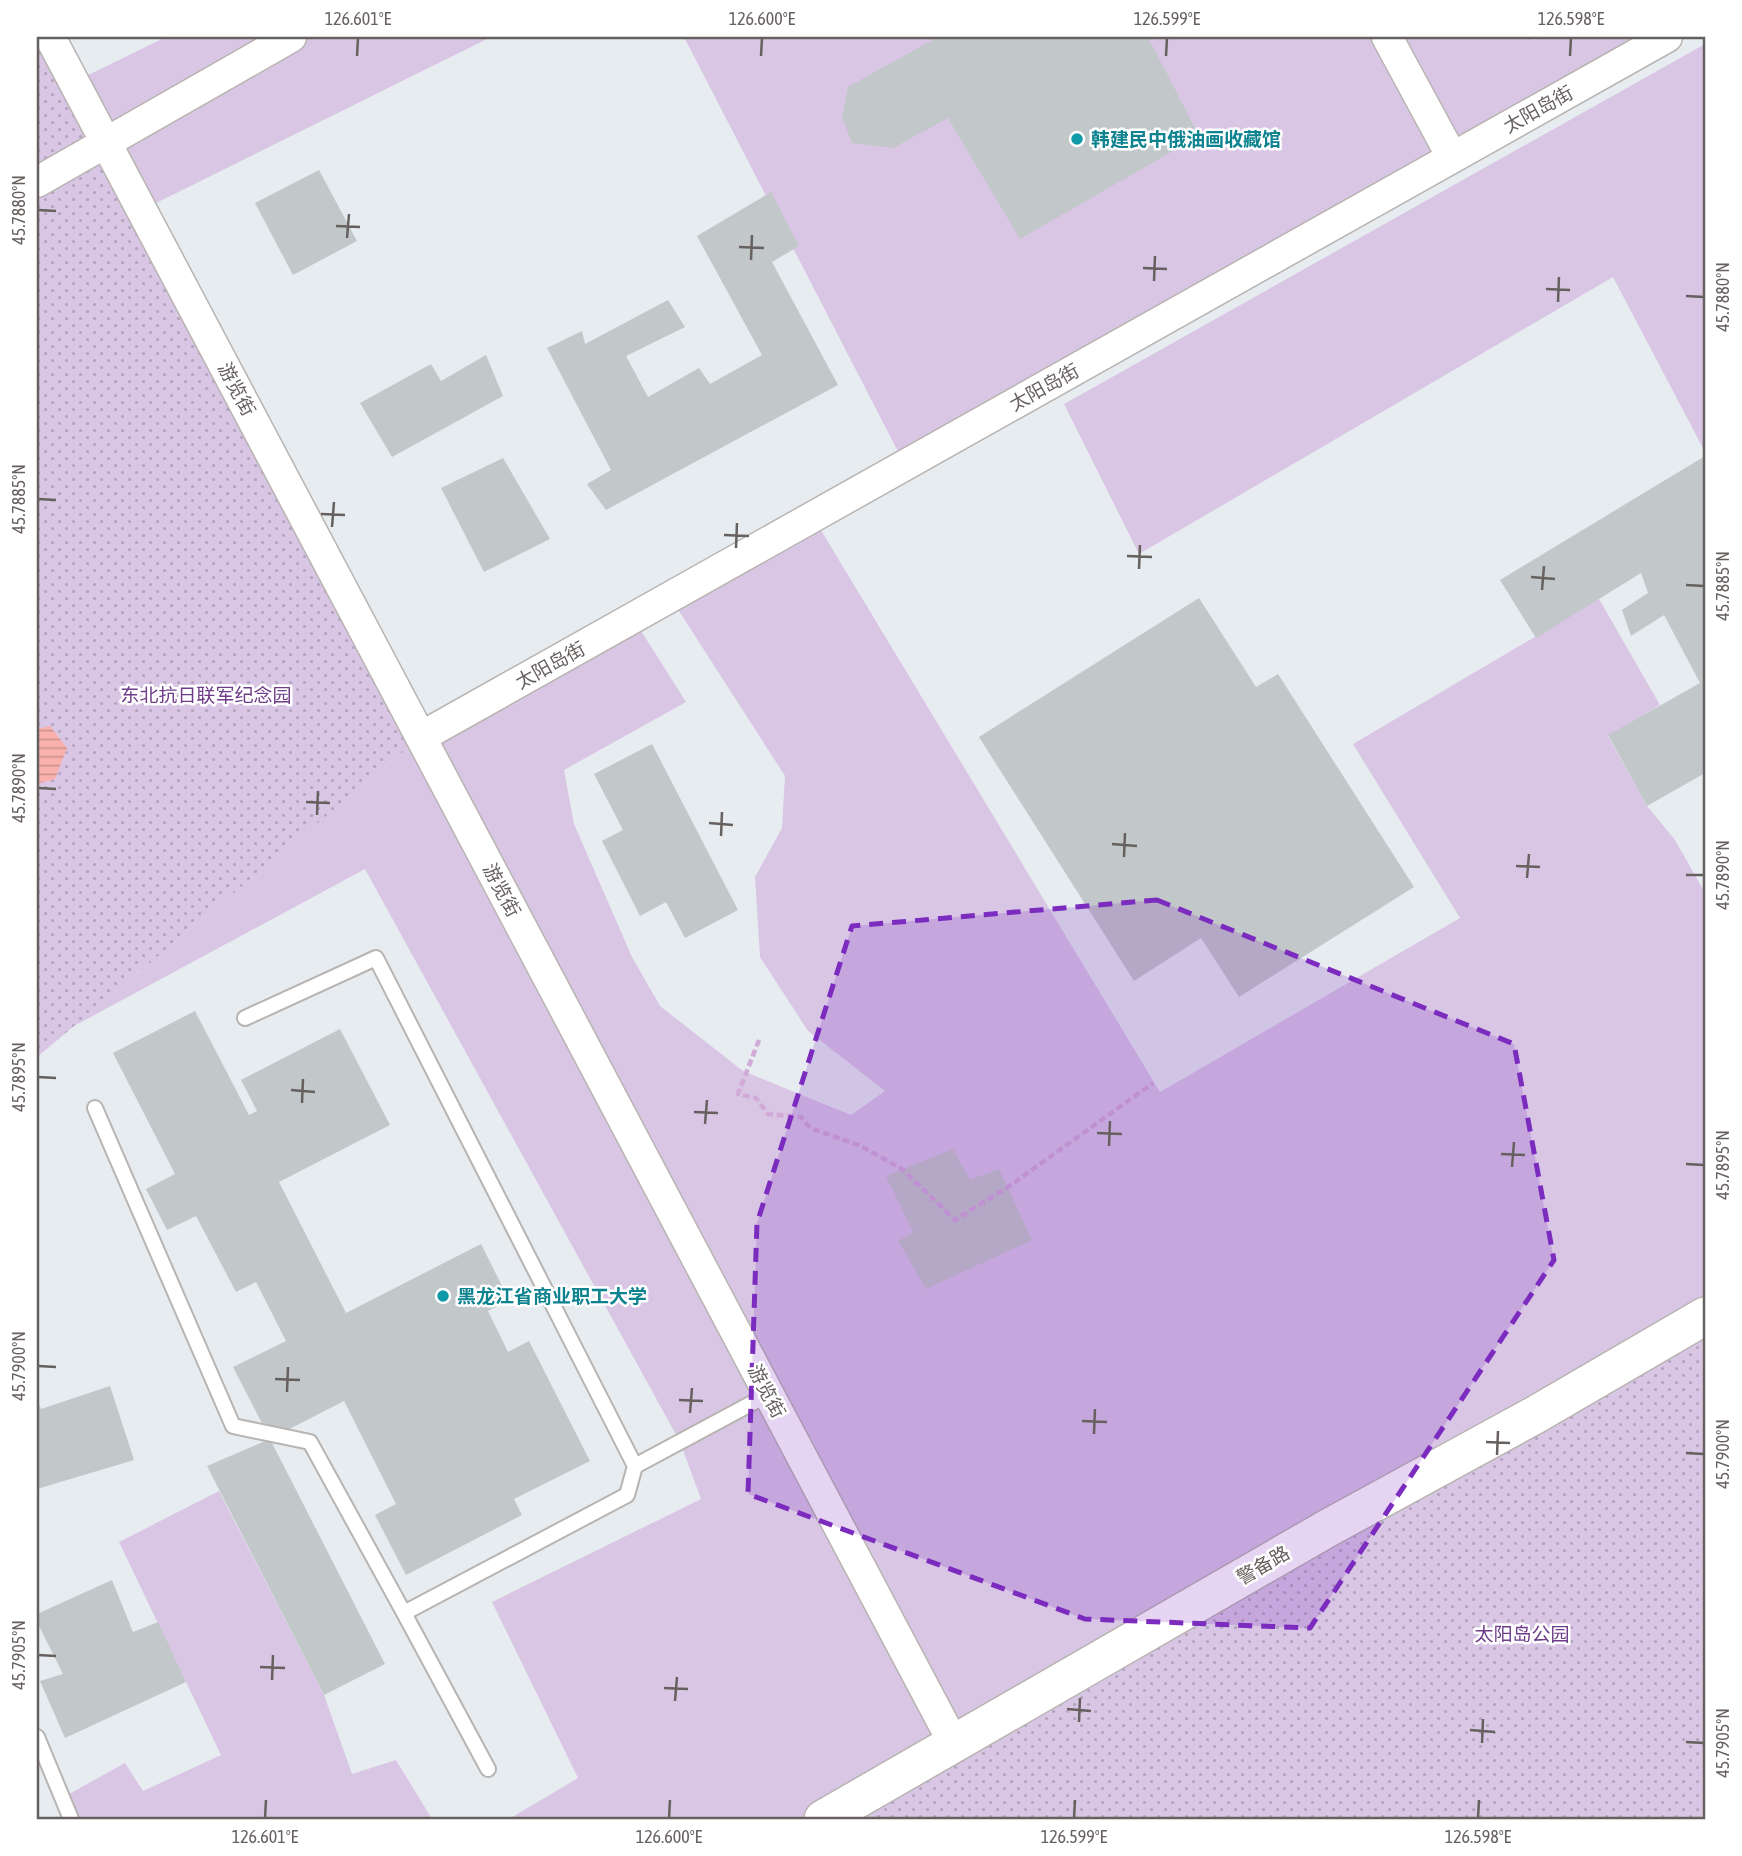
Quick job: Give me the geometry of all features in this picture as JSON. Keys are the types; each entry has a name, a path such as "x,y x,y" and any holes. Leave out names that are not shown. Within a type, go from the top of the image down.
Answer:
{"street":[{"name":"游览街","path":"50,37 954,1744"},
{"path":"37,182 291,37"},
{"path":"1387,37 1452,158"},
{"name":"太阳岛街","path":"421,737 1667,37"},
{"name":"警备路","path":"824,1819 1328,1528 1535,1415 1705,1316"}],"lane":[{"path":"245,1018 376,958 635,1466 626,1496 404,1613"},
{"path":"95,1108 233,1426 310,1442 488,1769"},
{"path":"635,1466 769,1394"},
{"path":"37,1737 71,1819"}],"path":[{"path":"759,1040 738,1094 756,1098 768,1114 800,1117 810,1128 861,1146 892,1163 902,1169 955,1220 1008,1187 1153,1083"}],"highlighted area":[{"path":"1157,900 1514,1044 1554,1260 1310,1628 1085,1619 748,1494 757,1223 852,926"}],"green space":[{"name":"东北抗日联军纪念园","path":"37,37 421,737 37,1057"},
{"path":"166,37 491,37 142,210 74,82"},
{"path":"684,37 1532,37 1535,40 1540,37 1667,37 905,465"},
{"path":"1705,44 1705,452 1613,277 1139,554 1064,404"},
{"path":"813,517 1160,1092 1460,918 1353,744 1599,599 1660,705 1608,736 1647,806 1675,840 1705,893 1705,1314 821,1819 509,1819 578,1778 492,1602 701,1499 680,1442 365,869 74,1026 421,737 633,618 686,702 564,770 574,824 632,957 660,1006 743,1071 851,1115 885,1091 808,1031 760,957 755,877 782,828 785,776 670,597"},
{"name":"太阳岛公园","path":"1705,1316 1705,1819 840,1819"},
{"path":"219,1491 324,1695 352,1774 396,1760 432,1819 71,1819 62,1798 125,1763 143,1791 221,1755 119,1542"}],"shaded area":[{"path":"50,726 67,748 55,779 37,784 37,729"}],"building":[{"name":"韩建民中俄油画收藏馆","path":"938,37 1148,37 1199,136 1020,239 948,118 893,148 852,143 842,117 848,87"},
{"path":"319,170 357,241 293,275 255,203"},
{"path":"771,192 799,246 772,262 838,385 606,510 587,484 611,470 547,348 582,331 585,344 668,300 685,327 626,356 648,397 699,368 710,384 762,355 697,236"},
{"path":"486,355 503,396 392,457 360,403 431,364 441,381"},
{"path":"1705,456 1705,773 1647,806 1608,735 1700,683 1664,615 1631,636 1622,610 1648,593 1641,573 1536,638 1500,580"},
{"path":"503,458 550,539 484,572 441,488"},
{"path":"1199,598 1256,687 1278,674 1414,887 1239,997 1201,938 1134,981 979,737"},
{"path":"652,744 738,910 685,938 666,902 640,916 602,841 623,830 594,774"},
{"name":"黑龙江省商业职工大学","path":"195,1011 249,1115 257,1111 241,1080 340,1029 390,1125 279,1182 346,1313 481,1244 509,1300 488,1311 508,1352 529,1341 590,1461 514,1499 522,1515 406,1575 375,1515 396,1504 344,1401 270,1439 233,1367 286,1341 256,1282 236,1292 196,1216 167,1230 146,1189 175,1174 113,1053"},
{"path":"953,1149 970,1180 999,1169 1032,1240 926,1289 898,1241 913,1232 886,1176"},
{"path":"110,1386 134,1460 37,1489 37,1399 41,1409"},
{"path":"270,1439 385,1664 324,1695 207,1466"},
{"path":"112,1580 133,1632 158,1622 186,1682 65,1738 40,1681 63,1674 37,1622 37,1614"}],"place":[{"name":"韩建民中俄油画收藏馆","path":"1077,139"},
{"name":"黑龙江省商业职工大学","path":"443,1296"}]}
